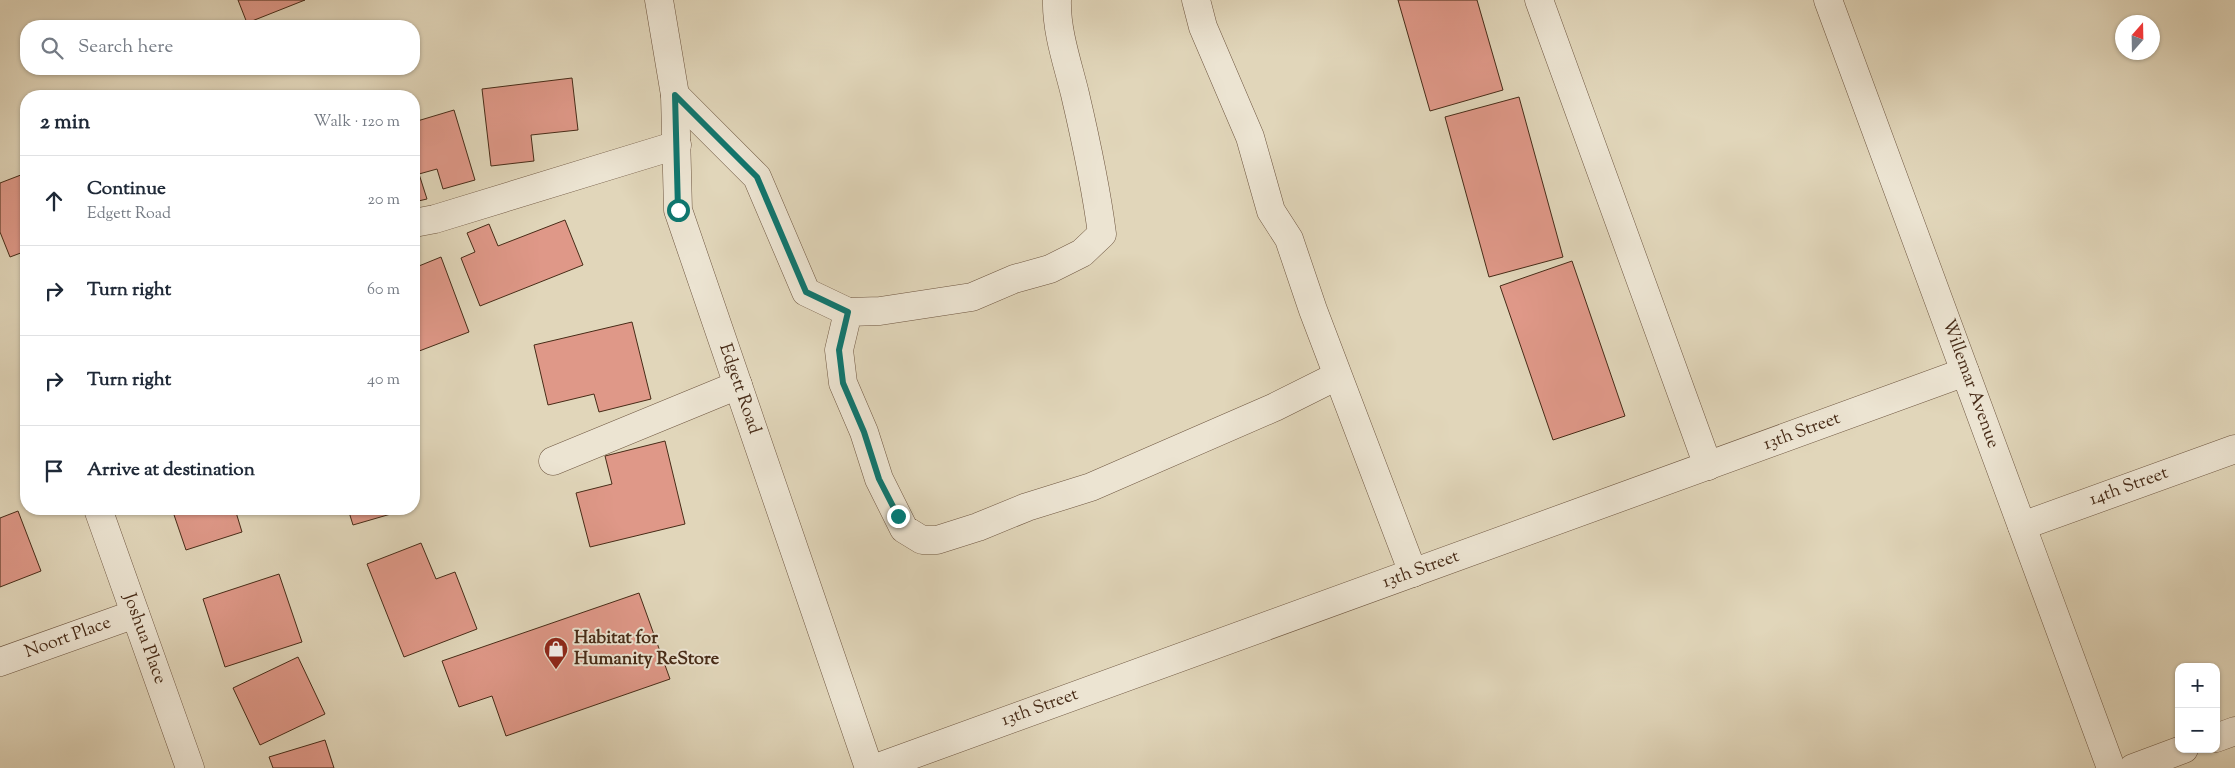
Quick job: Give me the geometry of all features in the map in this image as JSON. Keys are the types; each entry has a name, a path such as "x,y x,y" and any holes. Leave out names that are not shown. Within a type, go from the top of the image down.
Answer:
{"street":[{"name":"Edgett Road","path":"659,0 675,95 678,210 869,768"},
{"path":"675,95 757,177 806,292 848,312 880,311 972,297 1014,279 1050,269 1082,253 1102,234 1088,151 1060,26 1057,0"},
{"path":"1196,0 1203,27 1250,137 1271,211 1289,239 1338,376 1413,573"},
{"path":"1539,0 1708,466"},
{"name":"Willemar Avenue","path":"1828,0 2111,768"},
{"path":"420,222 435,219 677,145"},
{"path":"848,312 839,350 843,383 864,432 879,479 904,529 922,540 937,540 978,527 1027,507 1091,487 1275,407 1338,376"},
{"name":"13th Street","path":"876,768 1965,372"},
{"path":"553,461 738,385"},
{"name":"14th Street","path":"2022,526 2235,449"},
{"name":"Joshua Place","path":"100,515 190,768"},
{"name":"Noort Place","path":"0,662 135,614"},
{"path":"2220,737 2235,731"},
{"path":"2133,768 2175,752"}],"building":[{"path":"238,0 305,0 255,20 246,20"},
{"path":"1398,0 1477,0 1503,90 1430,111"},
{"path":"572,78 578,130 531,135 534,161 491,166 482,89"},
{"path":"1519,97 1563,257 1489,277 1445,117"},
{"path":"454,110 475,180 443,189 437,169 420,174 420,120"},
{"path":"20,175 20,253 10,257 0,232 0,183"},
{"path":"420,177 427,199 420,201"},
{"path":"565,220 583,265 480,306 461,258 475,252 467,233 489,224 498,246"},
{"path":"441,257 469,332 420,351 420,266"},
{"path":"1572,261 1625,416 1553,440 1500,286"},
{"path":"632,322 651,399 599,412 594,394 548,405 534,345"},
{"path":"665,441 685,524 590,547 576,493 612,484 605,456"},
{"path":"18,511 41,571 0,587 0,518"},
{"path":"174,515 237,515 242,532 186,550"},
{"path":"350,515 387,515 353,525"},
{"path":"421,543 436,579 455,572 477,629 404,657 367,564"},
{"path":"279,574 302,642 225,667 203,599"},
{"name":"Habitat for Humanity ReStore","path":"639,593 670,679 506,736 492,696 459,707 442,661"},
{"path":"298,657 325,714 260,745 233,688"},
{"path":"325,740 334,768 273,768 269,757"}],"place":[{"name":"Habitat for Humanity ReStore","path":"556,670"}],"route":[{"path":"678,210 675,95 757,177 806,292 848,312 839,350 843,383 864,432 879,479 898,516"}]}
